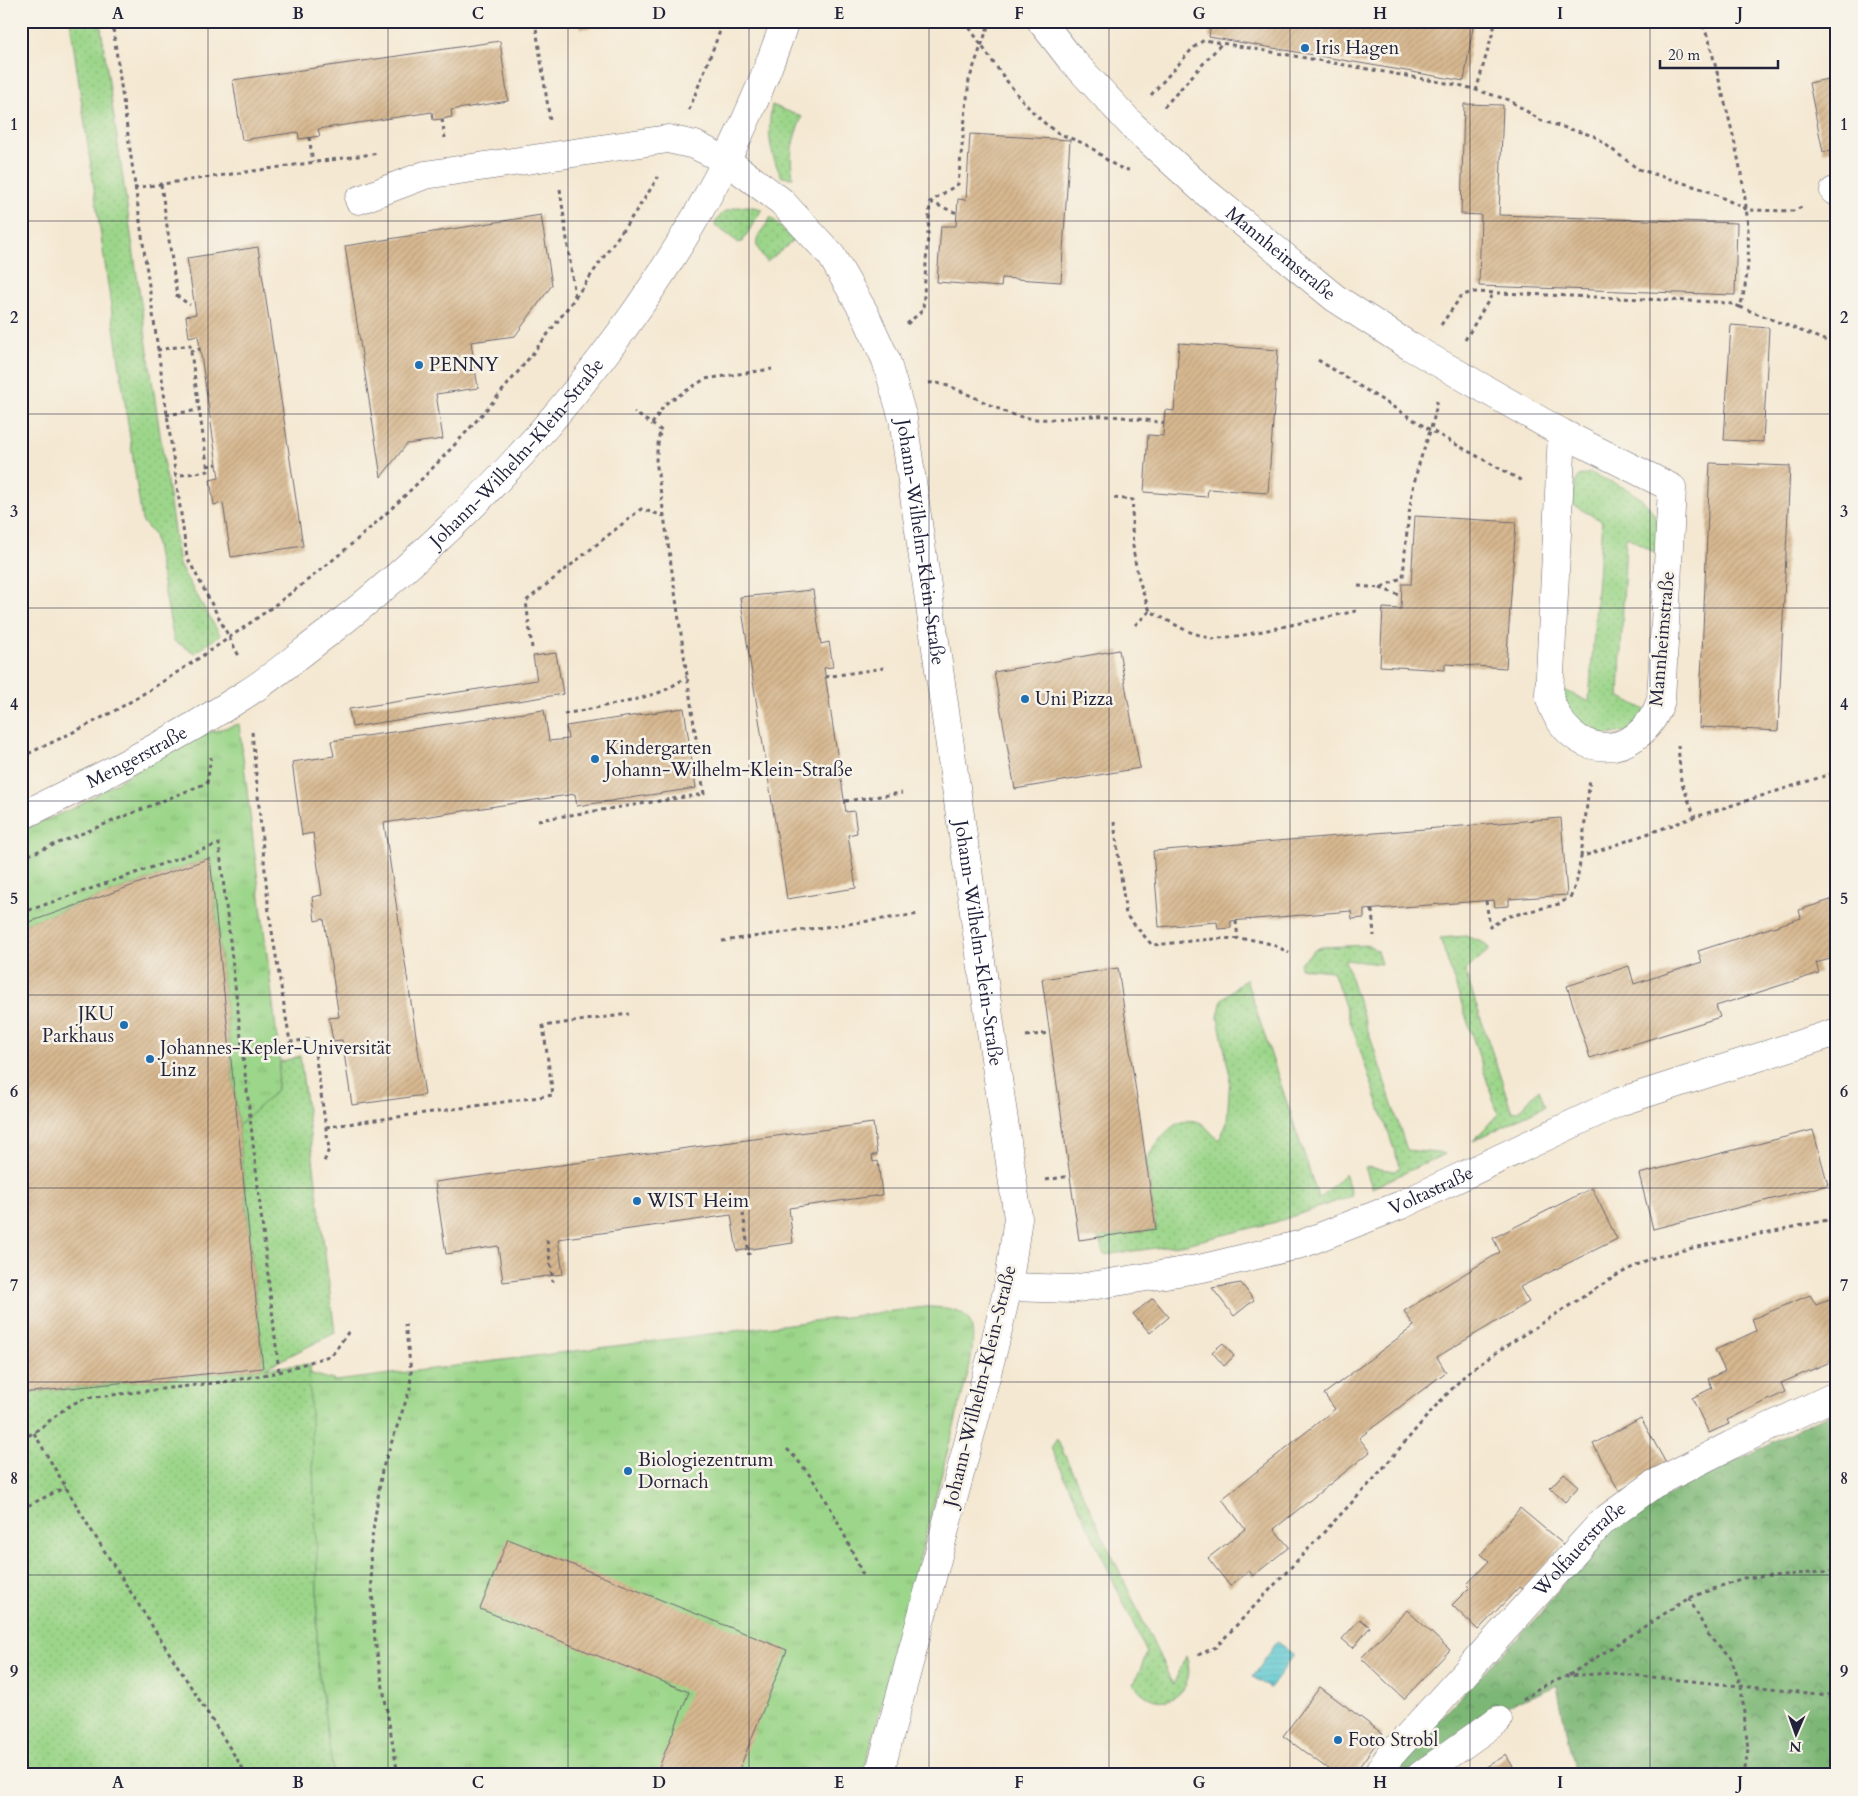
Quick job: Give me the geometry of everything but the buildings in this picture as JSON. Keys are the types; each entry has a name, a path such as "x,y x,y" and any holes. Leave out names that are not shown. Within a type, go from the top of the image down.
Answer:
{"street":[{"name":"Johann-Wilhelm-Klein-Straße","path":"248,693 370,600 490,488 534,440 629,321 696,219 726,161 785,21"},
{"name":"Mannheimstraße","path":"1041,21 1069,57 1127,120 1202,190 1335,298 1441,363 1562,433 1672,488 1661,700 1655,717 1644,731 1629,741 1612,746 1594,745 1577,739 1563,727 1554,712 1549,695 1562,433"},
{"name":"Johann-Wilhelm-Klein-Straße","path":"359,200 426,175 668,140 695,145 726,161 781,201 831,255 864,312 886,360 903,419 1018,1218 1008,1287 879,1775"},
{"name":"Mengerstraße","path":"21,816 91,783 218,712 248,693"},
{"name":"Voltastraße","path":"1008,1287 1072,1289 1203,1268 1302,1244 1401,1205 1619,1102 1837,1032"},
{"name":"Wolfauerstraße","path":"1377,1775 1388,1758 1603,1522 1654,1484 1731,1444 1837,1395"},
{"path":"1421,1775 1498,1720"}],"path":[{"path":"112,21 187,557 231,637 242,664"},
{"path":"535,21 551,129"},
{"path":"689,110 724,21"},
{"path":"965,21 1027,104 1054,130 1092,148 1119,168 1139,171"},
{"path":"930,202 958,184 969,80 990,21"},
{"path":"1476,91 1496,21"},
{"path":"1701,21 1709,40 1748,210 1746,288 1740,307"},
{"path":"1145,102 1193,48 1204,40 1463,86 1509,100 1542,120 1594,136 1638,170 1706,190 1748,210 1792,211 1835,190"},
{"path":"1157,115 1222,43"},
{"path":"442,119 446,144"},
{"path":"310,137 313,162"},
{"path":"21,757 137,698 231,637 281,601 368,530 407,493 496,399 575,297 659,174"},
{"path":"161,184 177,296 190,305"},
{"path":"559,185 575,297"},
{"path":"930,202 957,214"},
{"path":"905,326 923,310 930,202"},
{"path":"1440,327 1462,295 1474,292 1716,302 1732,304 1837,345"},
{"path":"1464,341 1493,293"},
{"path":"157,350 190,345 208,471 175,476"},
{"path":"190,351 200,349"},
{"path":"1318,360 1430,430 1558,500"},
{"path":"1380,588 1403,577 1408,516 1416,474 1435,418 1441,363"},
{"path":"652,424 665,404 705,379 772,369"},
{"path":"925,383 932,382 951,388 1018,416 1056,421 1089,416 1121,416 1164,423"},
{"path":"166,414 199,410"},
{"path":"538,820 704,794 656,460 659,436 662,431 634,412"},
{"path":"207,466 217,464"},
{"path":"1114,498 1133,500 1133,556 1138,581 1150,611 1187,631 1212,639 1244,635 1356,611"},
{"path":"532,648 526,601 641,509 664,516"},
{"path":"1358,586 1380,588 1402,596"},
{"path":"1135,625 1150,611"},
{"path":"825,677 884,668"},
{"path":"564,714 631,701 664,691 687,677"},
{"path":"21,858 208,783 218,712"},
{"path":"252,724 269,913 290,1042 313,1039 329,1149 324,1162"},
{"path":"1486,901 1490,927 1510,916 1558,904 1571,896 1582,857 1594,745"},
{"path":"1582,857 1694,817 1837,772"},
{"path":"1681,782 1694,817"},
{"path":"845,801 902,793"},
{"path":"1114,822 1126,915 1152,945 1238,939 1274,944 1289,954"},
{"path":"21,912 219,844 279,1372"},
{"path":"1372,910 1374,936"},
{"path":"722,942 920,914"},
{"path":"1236,921 1238,939"},
{"path":"326,1127 553,1095 543,1026 629,1014"},
{"path":"1016,1037 1050,1033"},
{"path":"1038,1182 1070,1176"},
{"path":"743,1213 749,1255"},
{"path":"1198,1655 1216,1647 1373,1480 1433,1409 1468,1373 1512,1342 1619,1274 1649,1259 1692,1248 1837,1218"},
{"path":"547,1240 553,1282"},
{"path":"398,1775 375,1642 370,1552 382,1470 410,1389 412,1371 405,1324"},
{"path":"21,1439 34,1434 71,1404 87,1398 230,1381 279,1372 332,1355 350,1331"},
{"path":"34,1434 247,1775"},
{"path":"787,1449 808,1470 827,1500 863,1575"},
{"path":"21,1509 66,1487"},
{"path":"1498,1720 1539,1688 1567,1676 1689,1598 1743,1578 1837,1571"},
{"path":"1689,1598 1710,1638 1730,1656 1741,1686 1748,1749 1744,1775"},
{"path":"1567,1676 1612,1673 1828,1695 1837,1698"}],"green space":[{"path":"70,21 100,21 179,565 220,635 195,653 174,641 154,535 142,521"},
{"path":"772,105 802,117 792,147 793,178 782,177 774,159 770,142"},
{"path":"748,206 762,209 742,242 739,243 715,225 720,216 728,210"},
{"path":"771,217 794,240 767,262 758,248 757,239"},
{"path":"1590,473 1620,486 1639,497 1653,512 1658,530 1657,554 1626,536 1619,696 1651,713 1639,729 1603,736 1573,721 1558,687 1589,702 1602,521 1573,505 1574,486 1579,476"},
{"path":"239,724 280,1062 276,1091 238,1126 210,858 21,925 21,831 78,806 189,738"},
{"path":"1466,936 1482,942 1490,949 1465,971 1512,1112 1519,1111 1539,1089 1545,1106 1473,1141 1498,1114 1440,938"},
{"path":"1369,945 1377,951 1381,964 1345,960 1407,1150 1445,1154 1372,1188 1365,1167 1396,1171 1400,1167 1333,971 1300,968 1300,963 1316,949 1322,947"},
{"path":"1246,979 1319,1200 1345,1173 1352,1196 1276,1222 1186,1244 1104,1255 1098,1237 1156,1229 1146,1160 1167,1131 1181,1122 1199,1122 1219,1140 1227,1123 1230,1076 1218,1017 1222,999"},
{"path":"300,1056 335,1333 265,1368 310,1364 317,1561 317,1658 333,1775 21,1775 21,1393 263,1368 238,1126 276,1091 280,1062"},
{"name":"Biologiezentrum Dornach","path":"925,1307 953,1310 962,1313 968,1319 973,1337 970,1365 863,1775 333,1775 317,1658 317,1561 309,1373 336,1381"},
{"path":"1837,1410 1837,1775 1575,1775 1557,1686 1499,1709 1416,1768 1395,1774 1438,1720 1539,1616 1578,1564 1616,1525 1681,1488"},
{"path":"1057,1439 1173,1685 1186,1656 1189,1670 1187,1682 1182,1691 1174,1697 1164,1700 1154,1699 1143,1694 1134,1684 1147,1653 1051,1448"}],"water":[{"path":"1277,1642 1294,1655 1270,1688 1253,1677"}],"place":[{"name":"Iris Hagen","path":"1305,48"},
{"name":"PENNY","path":"419,365"},
{"name":"Uni Pizza","path":"1025,699"},
{"name":"Kindergarten Johann-Wilhelm-Klein-Straße","path":"595,759"},
{"name":"JKU Parkhaus","path":"124,1025"},
{"name":"Johannes-Kepler-Universität Linz","path":"150,1059"},
{"name":"WIST Heim","path":"637,1201"},
{"name":"Biologiezentrum Dornach","path":"628,1471"},
{"name":"Foto Strobl","path":"1338,1740"}]}
